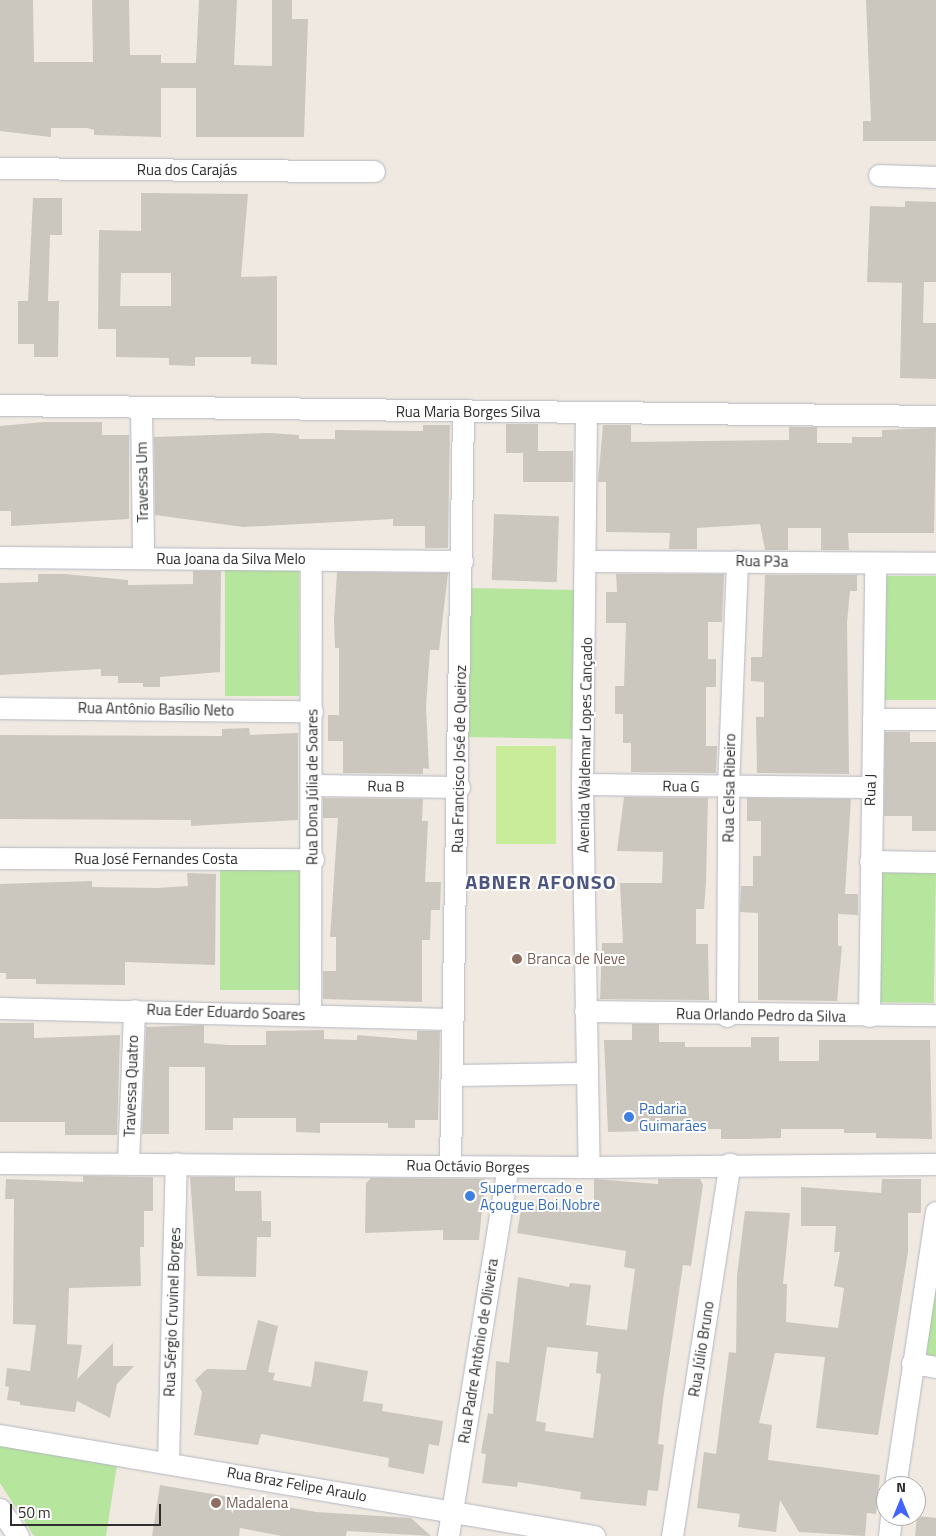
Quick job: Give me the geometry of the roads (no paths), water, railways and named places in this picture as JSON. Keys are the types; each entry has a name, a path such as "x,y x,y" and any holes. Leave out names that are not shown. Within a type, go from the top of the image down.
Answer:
{"street":[{"name":"Rua dos Carajás","path":"0,168 374,171"},
{"path":"879,176 936,177"},
{"name":"Rua Maria Borges Silva","path":"0,405 463,413 586,412 936,416"},
{"name":"Travessa Um","path":"141,407 143,558"},
{"name":"Avenida Waldemar Lopes Cançado","path":"586,412 588,560 582,784 585,1073 589,1167"},
{"name":"Rua Francisco José de Queiroz","path":"450,1166 459,787 463,413"},
{"name":"Rua Joana da Silva Melo","path":"0,557 462,561"},
{"name":"Rua Dona Júlia de Soares","path":"310,1015 312,859 311,560"},
{"name":"Rua P3a","path":"588,560 737,560 875,564 936,563"},
{"name":"Rua Celsa Ribeiro","path":"728,1016 728,787 737,560"},
{"name":"Rua J","path":"869,1016 870,787 875,564"},
{"name":"Rua Antônio Basílio Neto","path":"0,708 312,711"},
{"path":"873,719 936,719"},
{"name":"Rua G","path":"582,784 870,787"},
{"name":"Rua B","path":"312,785 459,787"},
{"name":"Rua José Fernandes Costa","path":"0,858 312,859"},
{"path":"870,861 936,862"},
{"name":"Rua Eder Eduardo Soares","path":"0,1008 452,1019"},
{"name":"Travessa Quatro","path":"128,1162 134,1010"},
{"name":"Rua Orlando Pedro da Silva","path":"585,1011 728,1016 936,1015"},
{"path":"452,1075 585,1073"},
{"name":"Rua Octávio Borges","path":"0,1163 128,1162 508,1167 730,1163 936,1164"},
{"name":"Rua Sérgio Cruvinel Borges","path":"168,1461 176,1163"},
{"name":"Rua Júlio Bruno","path":"672,1536 730,1163"},
{"name":"Rua Padre Antônio de Oliveira","path":"448,1536 508,1167"},
{"path":"896,1476 936,1212"},
{"path":"912,1363 936,1367"},
{"name":"Rua Braz Felipe Araulo","path":"0,1435 168,1461 594,1536"},
{"path":"0,1509 18,1536"}],"place":[{"name":"Branca de Neve","path":"517,959"},
{"name":"Padaria Guimarães","path":"629,1117"},
{"name":"Supermercado e Açougue Boi Nobre","path":"470,1196"},
{"name":"Madalena","path":"216,1503"}],"district":[{"name":"ABNER AFONSO","path":"541,881"}]}
